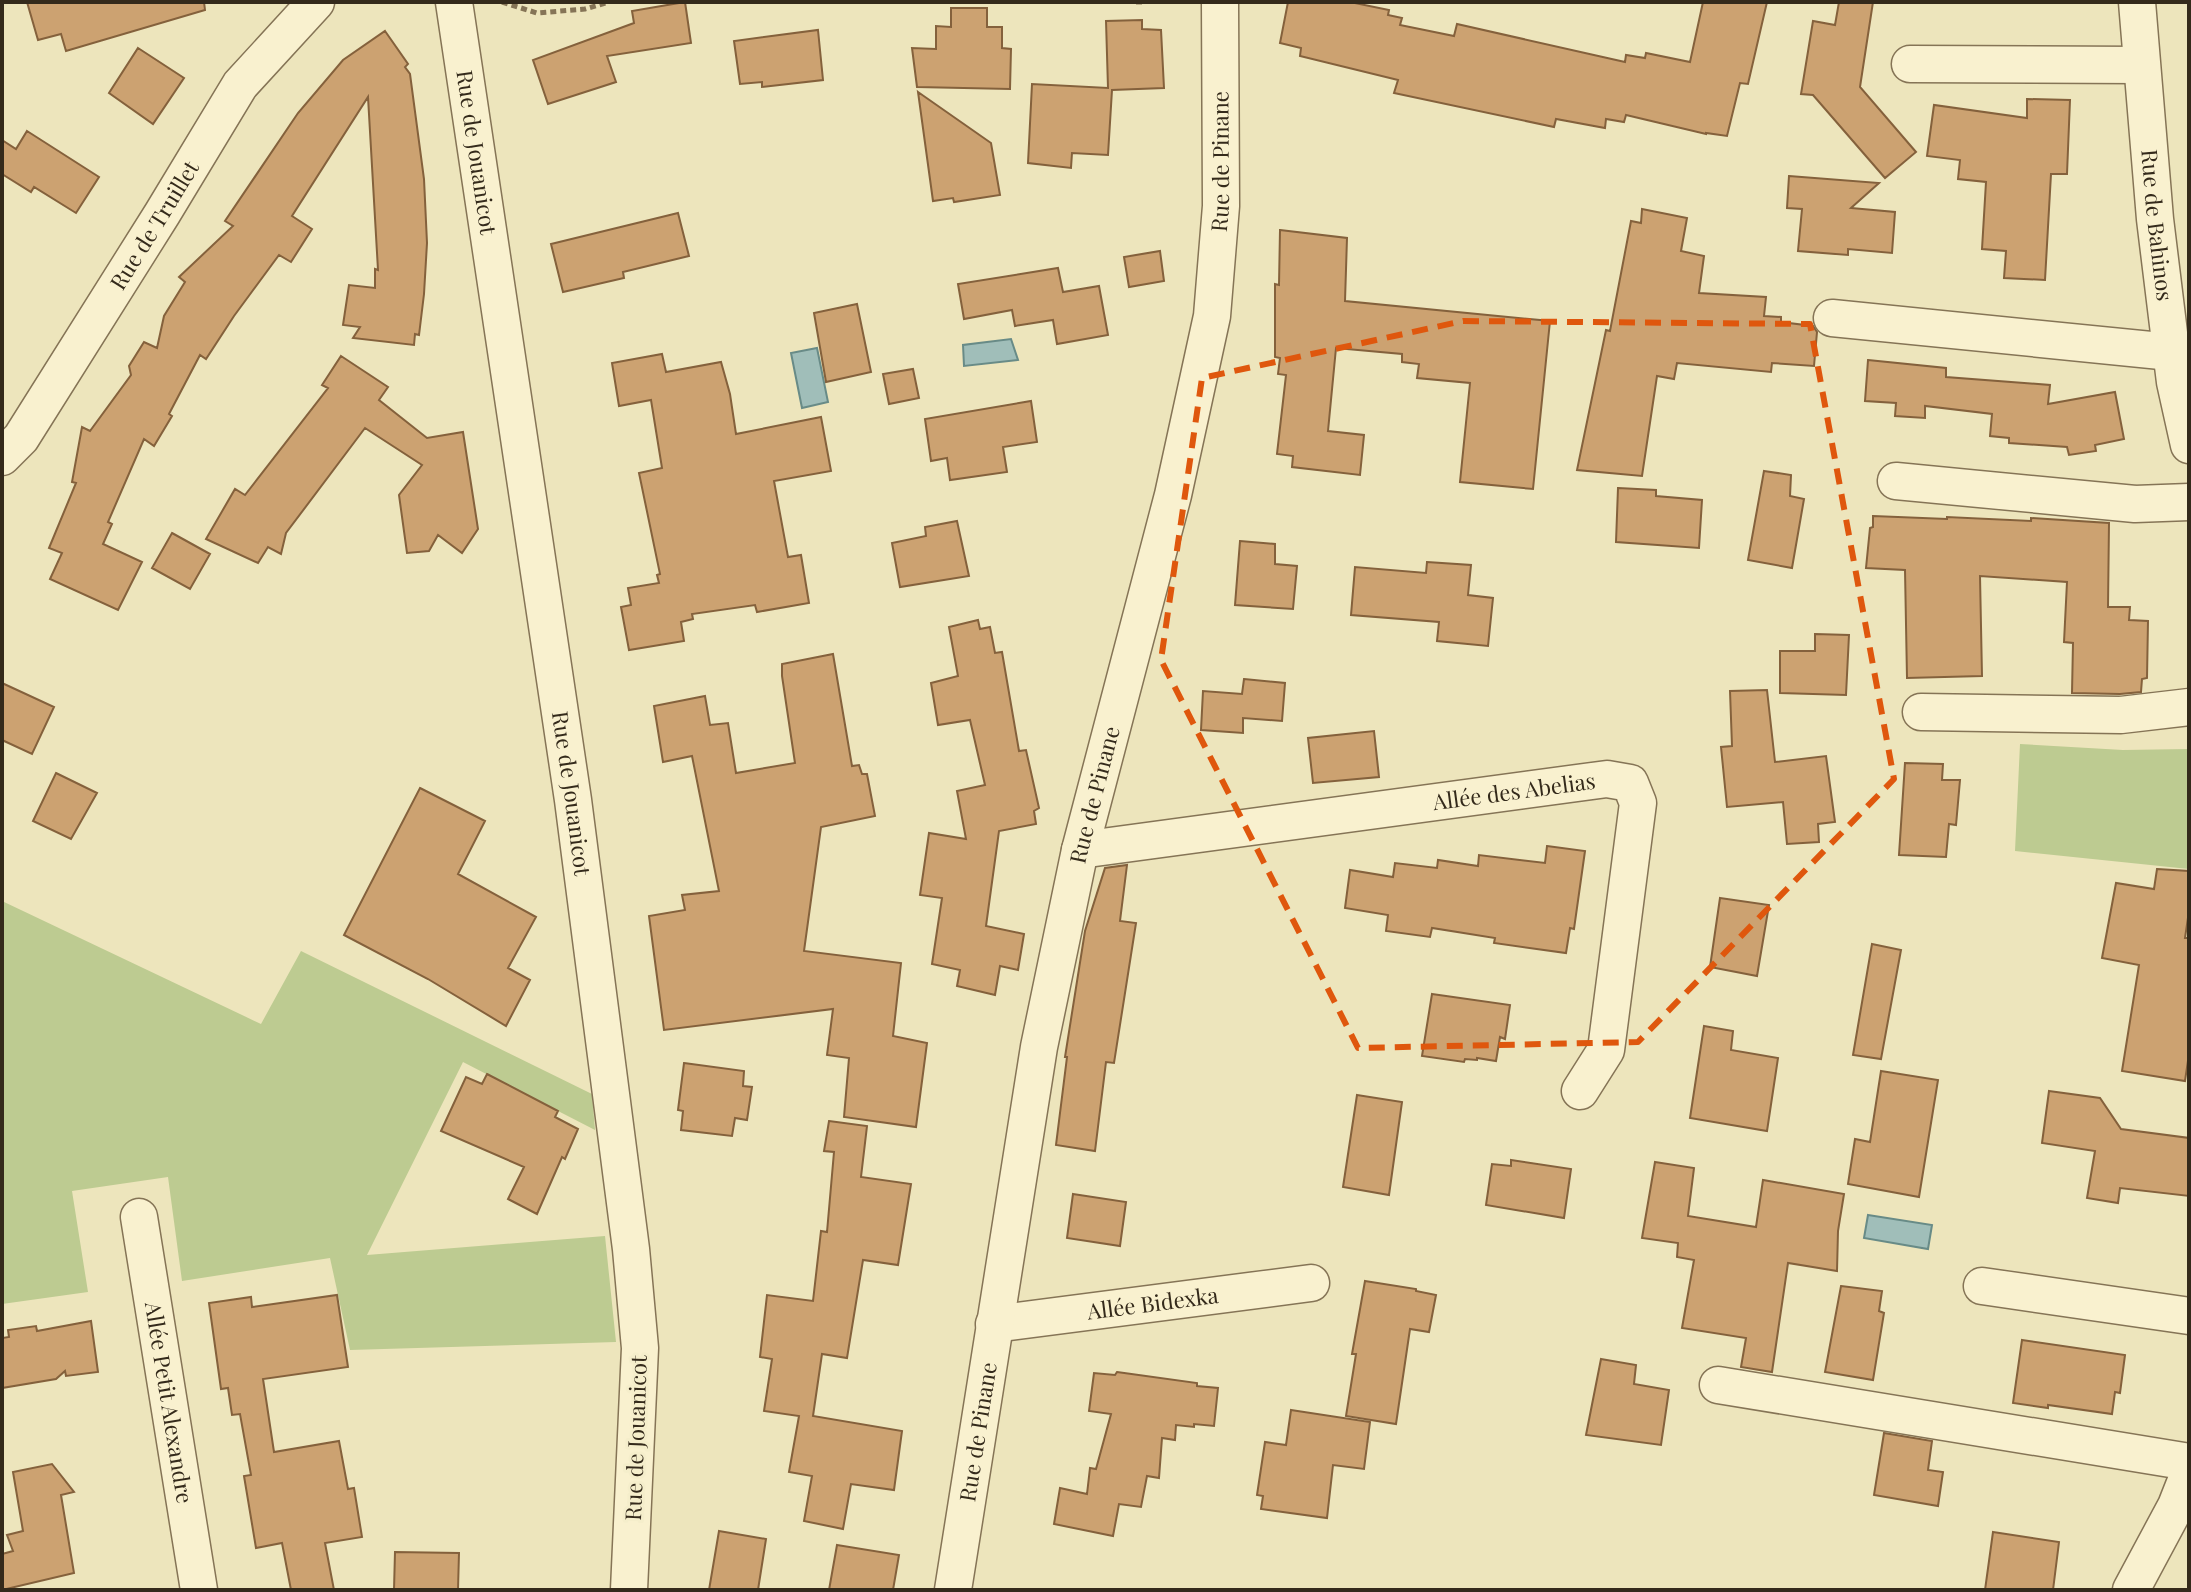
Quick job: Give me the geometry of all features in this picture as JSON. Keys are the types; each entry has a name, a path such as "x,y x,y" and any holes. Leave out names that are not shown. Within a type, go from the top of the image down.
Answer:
{"street":[{"name":"Rue de Truillet","path":"2,457 21,438 240,85 316,2"},
{"name":"Rue de Jouanicot","path":"454,2 571,785 631,1249 640,1348 629,1590"},
{"name":"Rue de Pinane","path":"953,1590 1039,1047 1080,850 1173,495 1212,316 1221,206 1220,2"},
{"name":"Rue de Bahinos","path":"2137,2 2155,219 2175,382 2189,445"},
{"path":"1910,64 2141,65"},
{"path":"1832,318 2171,352"},
{"path":"1896,481 2135,504 2189,502"},
{"path":"1921,712 2121,715 2189,707"},
{"name":"Allée des Abelias","path":"1080,850 1607,779 1630,783 1638,803 1606,1050 1580,1091"},
{"name":"Allée Petit Alexandre","path":"139,1217 199,1590"},
{"name":"Allée Bidexka","path":"994,1324 1311,1283"},
{"path":"1982,1286 2189,1316"},
{"path":"1718,1385 2189,1462"},
{"path":"2131,1590 2176,1506 2189,1473"}],"path":[{"path":"502,2 537,13 585,9 609,2"}],"highlighted area":[{"path":"1463,321 1810,324 1894,779 1638,1042 1358,1048 1161,660 1202,378"}],"green space":[{"path":"2020,744 2123,750 2189,749 2189,869 2015,851"},
{"path":"2,901 261,1024 301,951 592,1094 595,1130 463,1062 367,1255 605,1236 616,1342 350,1350 330,1258 182,1281 168,1177 72,1191 88,1292 2,1304"}],"water":[{"path":"1011,339 1018,360 964,366 963,345"},
{"path":"817,348 828,402 802,408 791,353"},
{"path":"1868,1215 1932,1225 1928,1249 1864,1238"}],"building":[{"path":"27,2 204,2 205,10 66,51 61,34 38,40"},
{"path":"685,2 691,43 607,56 616,82 548,104 533,60 634,23 632,11"},
{"path":"1288,2 1350,2 1389,10 1388,15 1402,18 1400,25 1454,36 1457,24 1625,62 1626,55 1645,58 1646,53 1690,62 1703,2 1767,2 1748,84 1740,83 1727,136 1626,115 1624,122 1606,119 1605,128 1556,119 1554,127 1394,93 1398,80 1300,56 1301,48 1280,43"},
{"path":"1839,2 1873,2 1860,87 1916,152 1885,178 1813,95 1801,94 1813,21 1835,25"},
{"path":"951,8 987,8 987,27 1002,27 1002,48 1011,49 1010,89 917,87 912,48 936,49 936,26 951,27"},
{"path":"1142,20 1142,29 1161,30 1164,88 1112,90 1108,155 1072,153 1071,168 1028,163 1032,84 1108,88 1106,21"},
{"path":"818,30 823,80 762,87 762,82 740,84 734,41"},
{"path":"385,31 408,64 405,67 410,74 424,179 427,243 424,294 419,335 415,334 414,345 353,338 360,327 343,325 349,285 375,288 375,269 378,270 368,97 292,216 312,229 291,262 279,255 206,359 200,355 169,414 172,416 154,446 144,439 108,522 112,524 103,544 142,562 118,610 50,579 62,553 49,548 76,483 72,482 82,427 90,431 131,375 129,366 144,342 157,348 164,316 185,282 179,277 233,226 225,221 298,113 343,60"},
{"path":"138,48 184,78 153,124 109,93"},
{"path":"918,92 991,143 1000,195 954,202 953,198 933,201"},
{"path":"2027,99 2070,100 2067,174 2051,174 2045,280 2004,278 2006,251 1982,249 1986,182 1958,179 1960,160 1927,156 1934,105 2027,118"},
{"path":"27,131 99,177 76,213 34,187 31,192 2,174 2,140 16,149"},
{"path":"1789,176 1879,183 1851,208 1895,212 1892,253 1848,249 1848,255 1798,251 1802,209 1787,208"},
{"path":"1642,209 1687,218 1681,251 1704,256 1699,293 1766,297 1764,316 1781,317 1781,322 1813,326 1817,332 1814,366 1772,363 1771,372 1677,363 1674,379 1657,376 1642,476 1577,470 1606,330 1610,331 1631,221 1641,223"},
{"path":"678,213 689,256 623,272 624,278 563,292 551,244"},
{"path":"1280,230 1347,238 1345,301 1550,321 1533,489 1460,482 1470,383 1417,378 1419,364 1402,362 1402,354 1336,348 1328,431 1364,435 1360,475 1292,467 1293,456 1277,454 1286,375 1278,374 1280,358 1275,357 1275,284 1279,285"},
{"path":"1160,251 1164,281 1129,287 1124,257"},
{"path":"1058,268 1063,292 1099,286 1108,335 1057,344 1053,320 1015,326 1012,310 964,319 958,284"},
{"path":"857,304 871,372 826,382 814,313"},
{"path":"662,354 666,372 721,362 736,434 821,417 831,471 774,481 788,557 801,555 809,603 757,612 755,605 692,614 693,619 681,622 684,641 629,650 621,607 631,605 628,588 659,583 657,575 660,574 639,473 662,468 651,400 619,406 612,363"},
{"path":"341,356 388,387 379,400 427,438 463,432 478,529 462,553 438,535 429,551 407,553 399,495 422,465 365,428 286,533 281,554 268,547 258,563 206,539 235,489 245,495 328,388 322,385"},
{"path":"1868,360 1946,368 1946,377 2050,385 2048,404 2115,392 2124,439 2095,445 2096,451 2069,455 2067,447 2009,443 2009,438 1990,436 1992,414 1925,406 1925,418 1895,416 1896,403 1865,401"},
{"path":"913,369 919,398 889,404 883,374"},
{"path":"1031,401 1037,442 1003,447 1007,472 950,480 947,458 931,461 925,419"},
{"path":"1764,471 1791,475 1790,496 1804,499 1792,568 1748,560"},
{"path":"1618,488 1656,490 1656,496 1702,500 1699,548 1616,542"},
{"path":"1873,516 2031,521 2031,518 2109,523 2108,607 2130,607 2129,620 2148,621 2147,678 2142,679 2141,692 2072,693 2073,643 2064,642 2067,582 1980,576 1982,676 1907,678 1905,570 1866,568"},
{"path":"957,521 969,576 900,587 892,543 926,536 925,527"},
{"path":"172,533 210,554 190,589 152,568"},
{"path":"1240,541 1275,544 1275,564 1297,566 1293,609 1235,605"},
{"path":"1427,562 1471,565 1468,595 1493,598 1488,646 1437,641 1439,622 1351,615 1355,567 1426,573"},
{"path":"978,620 980,629 990,627 995,653 1002,652 1019,751 1026,750 1039,808 1034,811 1036,824 999,831 986,926 1024,934 1018,970 1000,966 995,995 957,986 960,970 932,964 942,898 920,895 929,833 966,839 957,791 985,785 970,720 938,725 931,683 958,676 949,627"},
{"path":"1815,634 1849,635 1846,695 1780,693 1780,651 1815,651"},
{"path":"833,654 852,766 859,765 862,774 867,774 875,816 821,827 804,951 901,963 893,1036 927,1043 916,1127 844,1117 849,1058 827,1055 833,1009 664,1030 649,916 685,910 682,895 719,891 692,756 663,762 654,706 705,696 710,725 728,723 736,773 795,763 782,664"},
{"path":"1244,679 1285,683 1282,721 1243,718 1243,733 1201,730 1203,691 1242,694"},
{"path":"2,683 54,707 32,754 2,740"},
{"path":"1767,690 1775,762 1826,756 1835,822 1818,824 1819,842 1787,844 1783,802 1727,807 1721,747 1732,746 1730,691"},
{"path":"1374,731 1379,777 1313,783 1308,738"},
{"path":"1905,763 1943,764 1942,780 1960,780 1956,825 1949,824 1946,857 1899,855"},
{"path":"56,773 97,793 71,839 33,821"},
{"path":"420,788 485,821 458,874 536,917 508,968 530,980 506,1026 428,979 344,935"},
{"path":"1547,846 1585,851 1574,929 1570,928 1566,953 1494,943 1495,938 1432,928 1430,937 1386,931 1388,915 1345,908 1350,870 1393,877 1395,863 1437,868 1438,860 1478,866 1479,855 1545,863"},
{"path":"1127,865 1120,921 1136,923 1114,1063 1106,1062 1095,1151 1056,1145 1065,1057 1085,931 1105,868"},
{"path":"2157,869 2189,871 2185,938 2189,938 2189,1054 2185,1081 2122,1071 2139,965 2102,958 2116,883 2154,889"},
{"path":"1720,898 1769,905 1757,976 1710,967"},
{"path":"1872,944 1901,950 1881,1059 1853,1055"},
{"path":"1432,994 1510,1005 1505,1039 1500,1037 1496,1061 1477,1058 1465,1059 1464,1062 1422,1056"},
{"path":"1704,1026 1733,1031 1731,1050 1778,1058 1767,1131 1690,1118"},
{"path":"684,1063 744,1071 743,1086 752,1087 747,1120 735,1118 732,1136 681,1130 683,1111 678,1110"},
{"path":"1881,1071 1938,1080 1919,1197 1848,1184 1855,1139 1870,1142"},
{"path":"487,1074 558,1111 555,1117 578,1129 537,1214 508,1199 524,1167 441,1131 466,1077 482,1084"},
{"path":"2049,1091 2100,1098 2121,1129 2189,1138 2189,1196 2120,1188 2118,1203 2087,1198 2095,1151 2042,1143"},
{"path":"1357,1095 1402,1102 1389,1195 1343,1187"},
{"path":"829,1121 867,1126 861,1177 911,1184 898,1265 863,1260 847,1358 822,1354 813,1416 902,1431 894,1490 851,1484 843,1529 804,1521 812,1476 789,1472 799,1416 764,1411 772,1359 760,1357 767,1295 813,1301 821,1231 827,1232 834,1152 824,1151"},
{"path":"1511,1160 1571,1169 1564,1218 1486,1205 1492,1164 1511,1166"},
{"path":"1655,1162 1694,1168 1688,1216 1756,1227 1763,1180 1844,1194 1838,1231 1837,1271 1788,1263 1772,1372 1741,1367 1746,1338 1682,1328 1694,1260 1677,1257 1678,1243 1642,1238"},
{"path":"1073,1194 1126,1202 1120,1246 1067,1238"},
{"path":"1365,1281 1436,1295 1429,1332 1410,1329 1396,1424 1346,1416 1356,1354 1352,1354"},
{"path":"1841,1286 1882,1291 1879,1311 1884,1313 1873,1380 1825,1372"},
{"path":"337,1295 348,1367 263,1379 274,1452 339,1441 348,1489 354,1488 362,1537 325,1543 334,1590 291,1590 282,1543 256,1548 244,1476 251,1475 240,1414 232,1415 228,1388 221,1389 209,1303 251,1297 252,1307"},
{"path":"91,1321 98,1372 66,1376 65,1371 56,1379 2,1388 2,1338 9,1337 8,1330 36,1326 37,1331"},
{"path":"2022,1340 2125,1355 2120,1393 2115,1392 2112,1414 2013,1403"},
{"path":"1601,1359 1636,1365 1634,1384 1669,1390 1661,1445 1586,1435"},
{"path":"1117,1372 1218,1388 1214,1426 1176,1425 1175,1440 1162,1438 1159,1478 1147,1476 1141,1507 1119,1504 1113,1536 1054,1524 1060,1488 1087,1494 1090,1468 1096,1469 1111,1414 1089,1411 1094,1373 1115,1375"},
{"path":"1291,1410 1370,1422 1364,1469 1333,1465 1327,1518 1261,1509 1263,1496 1257,1495 1265,1442 1286,1445"},
{"path":"1884,1433 1932,1441 1928,1470 1943,1472 1938,1506 1874,1495"},
{"path":"52,1464 74,1492 61,1495 74,1573 2,1590 2,1554 13,1551 7,1535 23,1531 13,1472"},
{"path":"719,1531 766,1539 758,1590 709,1590"},
{"path":"1993,1532 2059,1542 2053,1590 1985,1590"},
{"path":"837,1545 899,1555 893,1590 829,1590"},
{"path":"395,1552 459,1553 458,1590 394,1590"}]}
